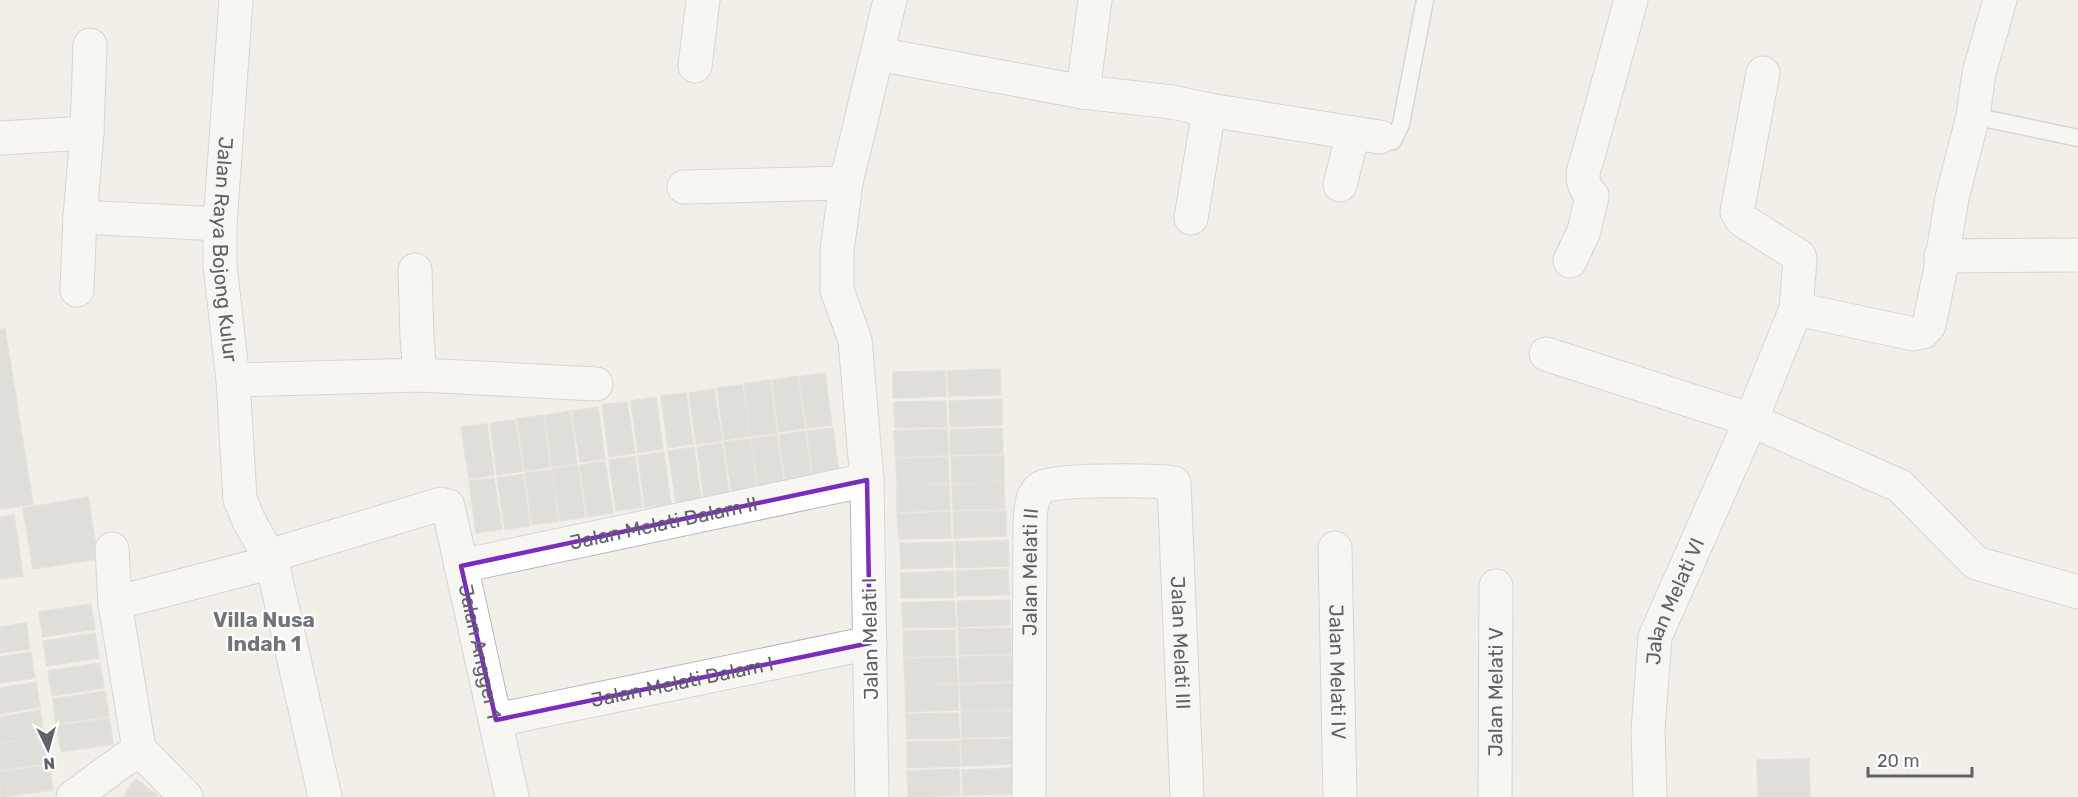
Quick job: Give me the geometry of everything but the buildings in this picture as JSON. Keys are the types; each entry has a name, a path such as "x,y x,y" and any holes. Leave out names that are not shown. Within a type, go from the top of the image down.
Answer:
{"street":[{"name":"Jalan Raya Bojong Kulur","path":"236,0 220,224 220,264 233,380 240,499 249,521 271,559"},
{"path":"695,66 703,0"},
{"name":"Jalan Melati I","path":"872,797 867,480 855,340 837,290 837,251 846,183 890,0"},
{"path":"1083,92 1095,0"},
{"path":"1570,261 1584,231 1593,195 1585,188 1582,172 1631,0"},
{"path":"1796,309 1914,334 1923,332 1929,325 1952,198 1973,116 1979,73 2000,0"},
{"path":"77,290 90,45"},
{"path":"878,54 1083,92 1172,102 1367,135 1340,185"},
{"name":"Jalan Melati VI","path":"1650,797 1648,730 1655,637 1751,420 1796,309 1800,261 1798,256 1742,220 1737,212 1763,73"},
{"path":"1191,218 1209,110"},
{"path":"0,138 87,133"},
{"path":"684,187 846,183"},
{"path":"80,217 220,224"},
{"path":"1941,256 2078,255"},
{"path":"416,270 420,375"},
{"path":"1546,354 1751,420 1900,486 1976,563 2078,592"},
{"path":"233,380 420,375 596,384"},
{"name":"Jalan Melati Dalam II","path":"461,566 867,480"},
{"name":"Jalan Melati II","path":"1029,797 1030,521 1035,495 1044,485 1063,482 1170,482 1174,483 1175,487"},
{"name":"Jalan Melati III","path":"1175,487 1187,797"},
{"name":"Jalan Angger 1","path":"271,559 441,504 448,506 512,797"},
{"name":"Jalan Melati IV","path":"1335,548 1340,797"},
{"path":"112,549 115,603 139,749 186,797"},
{"path":"115,603 271,559 325,797"},
{"name":"Jalan Melati V","path":"1495,797 1496,586"},
{"name":"Jalan Melati Dalam I","path":"496,720 870,644"},
{"path":"73,797 139,749"}],"lane":[{"path":"1367,135 1393,141 1401,124 1425,0"},
{"path":"1973,116 2078,138"}],"highlighted area":[{"path":"867,480 870,643 496,720 461,566"}],"district":[{"name":"Villa Nusa Indah 1","path":"264,632"}]}
